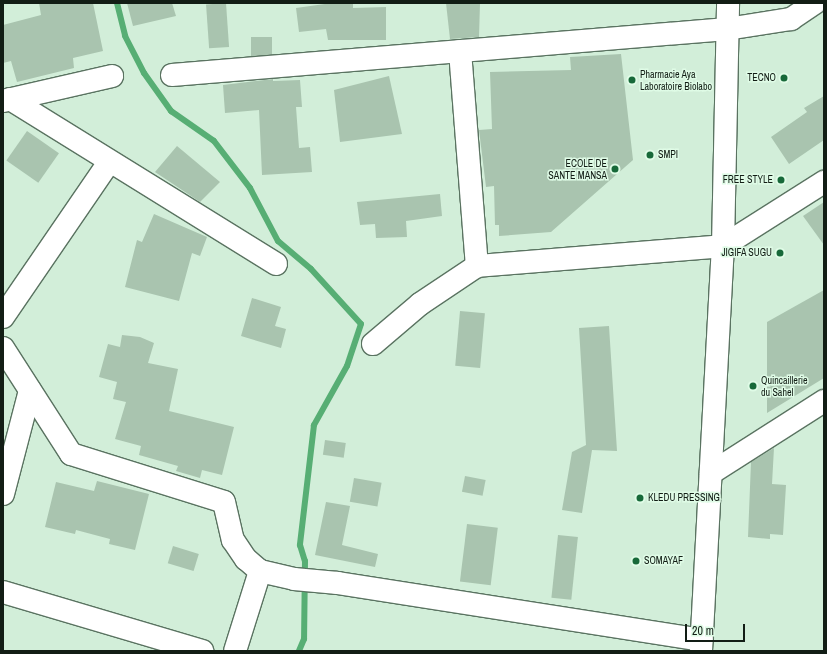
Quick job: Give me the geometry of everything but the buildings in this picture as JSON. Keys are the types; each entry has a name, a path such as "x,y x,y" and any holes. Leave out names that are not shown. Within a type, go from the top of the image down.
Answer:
{"street":[{"path":"3,348 71,454 224,502 233,540 246,559 260,571 294,579 322,583 338,583 701,645 723,246 728,3"},
{"path":"172,75 727,29 791,19 815,3"},
{"path":"460,51 477,266"},
{"path":"6,100 112,76"},
{"path":"6,100 276,264"},
{"path":"3,317 108,162"},
{"path":"372,344 420,304 477,266 723,246 824,182"},
{"path":"3,494 30,390"},
{"path":"710,473 824,401"},
{"path":"235,651 260,571"},
{"path":"3,592 202,651"}],"waterway":[{"path":"117,3 125,36 144,73 171,111 214,141 250,188 278,241 311,269 361,324 347,366 314,425 300,545 305,561 304,639 299,651"}],"place":[{"name":"TECNO","path":"784,78"},
{"name":"Pharmacie Aya Laboratoire Biolabo","path":"632,80"},
{"name":"SMPI","path":"650,155"},
{"name":"ECOLE DE SANTE MANSA","path":"615,169"},
{"name":"FREE STYLE","path":"781,180"},
{"name":"JIGIFA SUGU","path":"780,253"},
{"name":"Quincaillerie du Sahel","path":"753,386"},
{"name":"KLEDU PRESSING","path":"640,498"},
{"name":"SOMAYAF","path":"636,561"}]}
